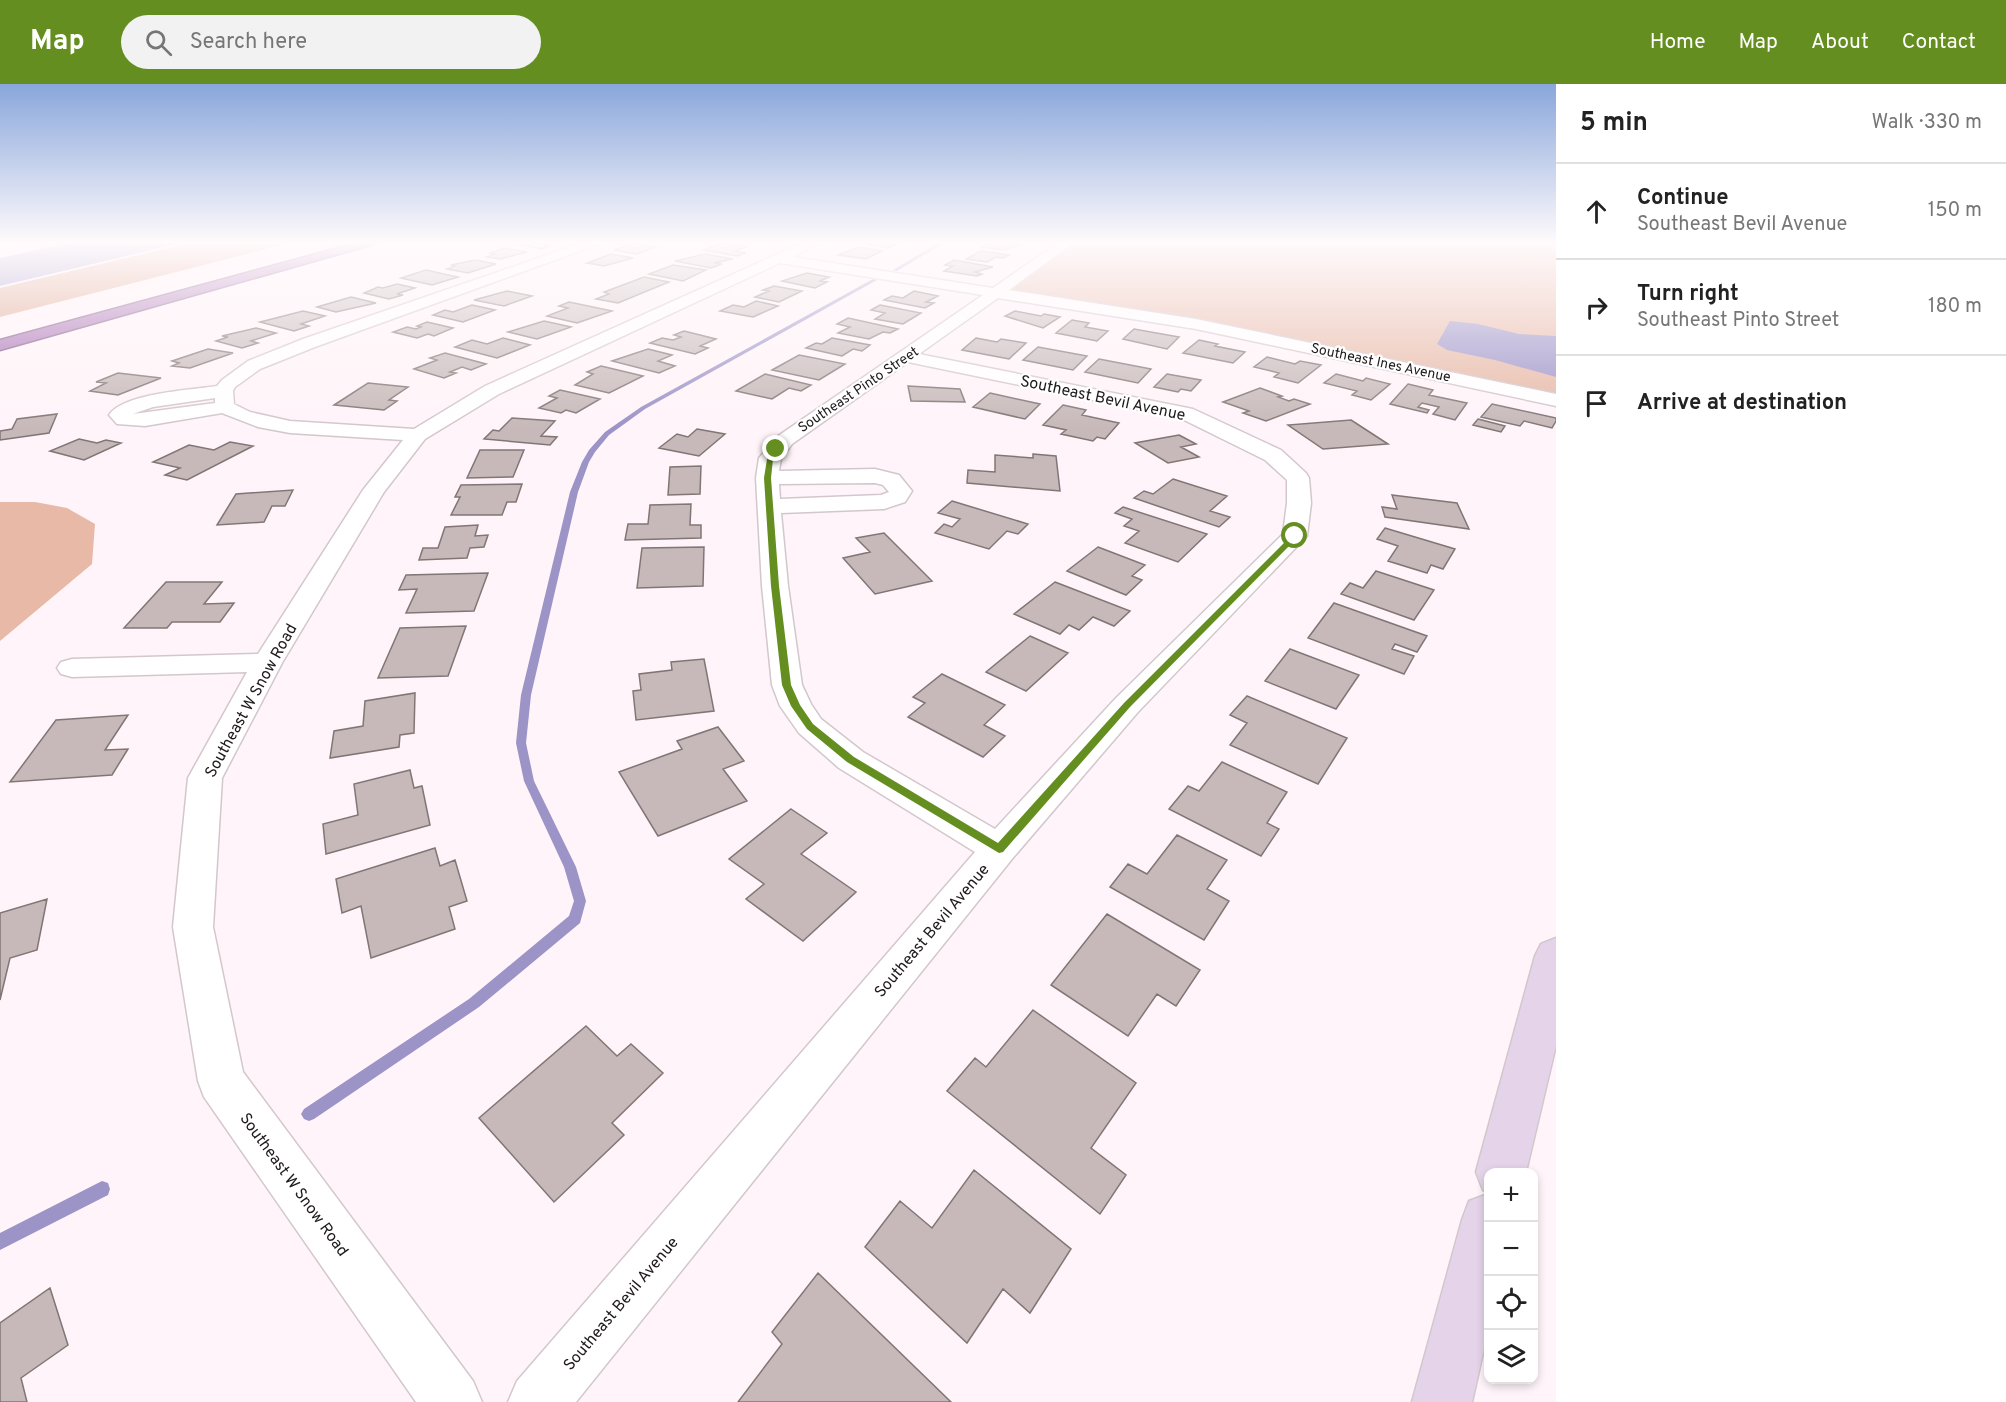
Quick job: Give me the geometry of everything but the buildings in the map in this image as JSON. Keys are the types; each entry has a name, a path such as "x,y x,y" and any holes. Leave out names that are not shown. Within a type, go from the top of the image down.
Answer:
{"highway":[{"path":"0,335 114,305"},
{"path":"0,345 148,305"}],"street":[{"path":"417,435 290,426 237,415 224,399 234,379 254,364 419,305"},
{"name":"Southeast W Snow Road","path":"452,1402 221,1081 194,927 205,778 267,663 374,490 417,435 492,390 678,305"},
{"name":"Southeast Pinto Street","path":"981,305 785,440 770,459 767,478 775,586 787,685 796,706 810,726 850,760 999,849"},
{"name":"Southeast Ines Avenue","path":"1071,305 1196,324 1556,400"},
{"name":"Southeast Bevil Avenue","path":"538,1402 999,849 1127,705 1295,536 1299,503 1298,478 1273,455 1186,413 907,357"},
{"path":"767,478 875,476 891,480 901,491 891,499 873,503 770,506"},
{"path":"72,669 267,663"},
{"path":"1502,1168 1556,956"},
{"path":"1442,1402 1487,1222"}],"shaded area":[{"path":"0,305 49,305 0,317"},
{"path":"1073,305 1556,305 1556,396"},
{"path":"1450,321 1478,324 1519,334 1556,336 1556,377 1495,360 1447,350 1437,344"},
{"path":"0,502 35,502 67,508 95,524 92,564 0,641"}],"waterway":[{"path":"309,1114 474,1003 575,919 580,901 570,867 529,781 521,743 526,695 574,492 592,451 607,434 643,408 831,305"},
{"path":"0,1242 102,1189"}],"route":[{"path":"776,449 770,459 767,478 775,586 787,685 796,706 810,726 826,742 850,760 999,849 1127,705 1295,536"}]}
